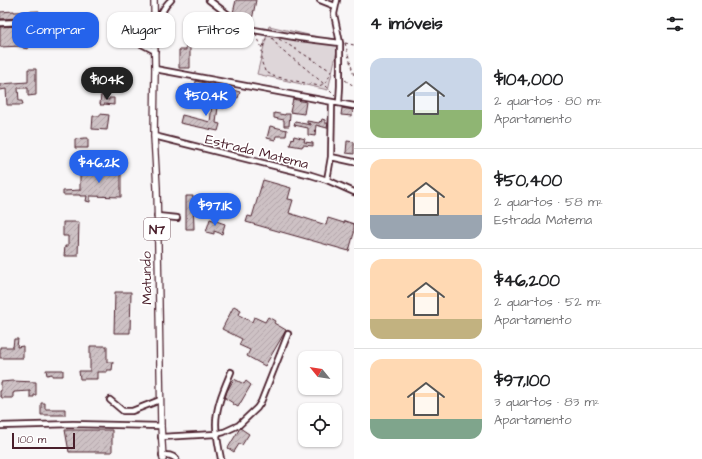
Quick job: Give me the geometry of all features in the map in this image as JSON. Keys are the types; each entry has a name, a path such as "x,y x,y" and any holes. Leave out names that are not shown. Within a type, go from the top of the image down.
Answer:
{"main road":[{"name":"Matundo","path":"154,0 154,12"},
{"name":"Matundo","path":"155,48 154,136 157,188 160,400 163,457"}],"street":[{"path":"162,12 171,0"},
{"path":"209,0 224,12"},
{"path":"320,0 335,6"},
{"path":"337,0 334,14 340,43 339,101"},
{"path":"0,23 12,22"},
{"path":"254,30 340,43"},
{"path":"149,48 155,51"},
{"path":"155,69 332,102 339,101 354,106"},
{"path":"327,180 331,157 332,102"},
{"name":"Estrada Matema","path":"154,136 311,175 327,180 354,192"},
{"path":"331,157 354,162"},
{"path":"157,216 177,218"},
{"path":"161,437 216,434 239,425 257,408 261,402 288,334"},
{"path":"221,459 216,434 218,403 231,372"},
{"path":"110,400 123,411 132,411 160,400"},
{"path":"0,426 73,424 161,426"},
{"path":"163,457 170,455 174,456 176,459"}],"path":[{"path":"254,30 262,48"},
{"path":"268,32 262,48 262,63 266,71 273,76 319,86 328,81 331,71"},
{"path":"268,32 281,50 324,84 339,101"},
{"path":"279,39 354,86"},
{"path":"354,45 345,43 354,76"}],"shaded area":[{"path":"269,26 339,42 328,90 257,74"}],"building":[{"path":"236,0 256,0 254,12 233,12"},
{"path":"14,11 12,12 12,18 0,19 0,12"},
{"path":"39,11 39,12 14,12"},
{"path":"12,26 12,46 0,47 0,27"},
{"path":"186,48 190,48 190,68 179,68 179,50 186,50"},
{"path":"28,69 36,69 36,95 28,96 28,88 18,88 19,101 22,101 23,105 7,105 6,89 0,90 0,84 28,82"},
{"path":"86,70 99,70 99,76 85,76"},
{"path":"196,81 215,85 214,92 195,87"},
{"path":"180,88 196,88 196,100 180,100"},
{"path":"230,88 240,92 238,98 233,97 233,100 225,93"},
{"path":"101,95 104,95 104,99 109,100 109,98 114,98 114,105 100,105"},
{"path":"213,96 219,96 219,101 225,103 224,108 218,107 216,123 220,124 218,131 180,123 182,115 210,122"},
{"path":"293,99 306,102 304,114 290,112"},
{"path":"342,108 353,110 352,116 341,115"},
{"path":"274,113 285,115 290,114 289,126 284,126 284,120 274,118"},
{"path":"100,114 109,115 107,130 92,129 93,116 100,116"},
{"path":"322,119 325,120 325,123 328,123 327,128 316,125 315,136 308,135 308,128 294,125 295,122 311,125 307,123 307,121 319,123"},
{"path":"270,126 287,130 286,136 276,136 275,140 267,138"},
{"path":"294,136 305,139 304,142 313,143 313,146 303,145 302,147 290,145"},
{"path":"88,138 88,148 75,148 75,139"},
{"path":"347,141 354,142 354,154 346,153"},
{"path":"121,169 121,197 90,196 90,202 86,201 87,196 63,195 63,191 80,190 80,171"},
{"path":"263,180 291,188 288,199 293,200 289,213 326,225 328,218 344,223 345,221 354,224 354,233 349,251 246,222 248,216 252,217"},
{"path":"186,196 193,196 194,229 186,229"},
{"path":"210,219 225,224 222,234 214,231 214,234 206,232"},
{"path":"63,222 79,222 78,256 64,256 65,246 68,246 68,236 63,236"},
{"path":"115,292 131,292 130,333 114,333"},
{"path":"234,306 241,310 239,315 252,322 254,317 265,322 268,317 275,321 274,323 286,330 265,366 247,356 250,350 239,345 242,339 222,329"},
{"path":"14,339 18,339 17,347 23,346 23,358 0,358 0,347 13,347"},
{"path":"90,346 107,346 107,362 113,362 112,370 107,370 107,372 97,372 97,379 80,379 79,371 90,371"},
{"path":"46,370 63,370 63,376 52,376 52,374 47,375"},
{"path":"234,379 244,384 246,381 251,385 238,407 225,398"},
{"path":"1,382 36,382 36,395 34,395 34,397 30,397 30,391 14,392 13,398 2,398 0,396"},
{"path":"41,403 45,403 45,409 65,409 65,415 41,415"},
{"path":"240,428 249,434 242,445 239,444 234,452 228,448"},
{"path":"65,430 112,430 112,452 69,452"}]}
